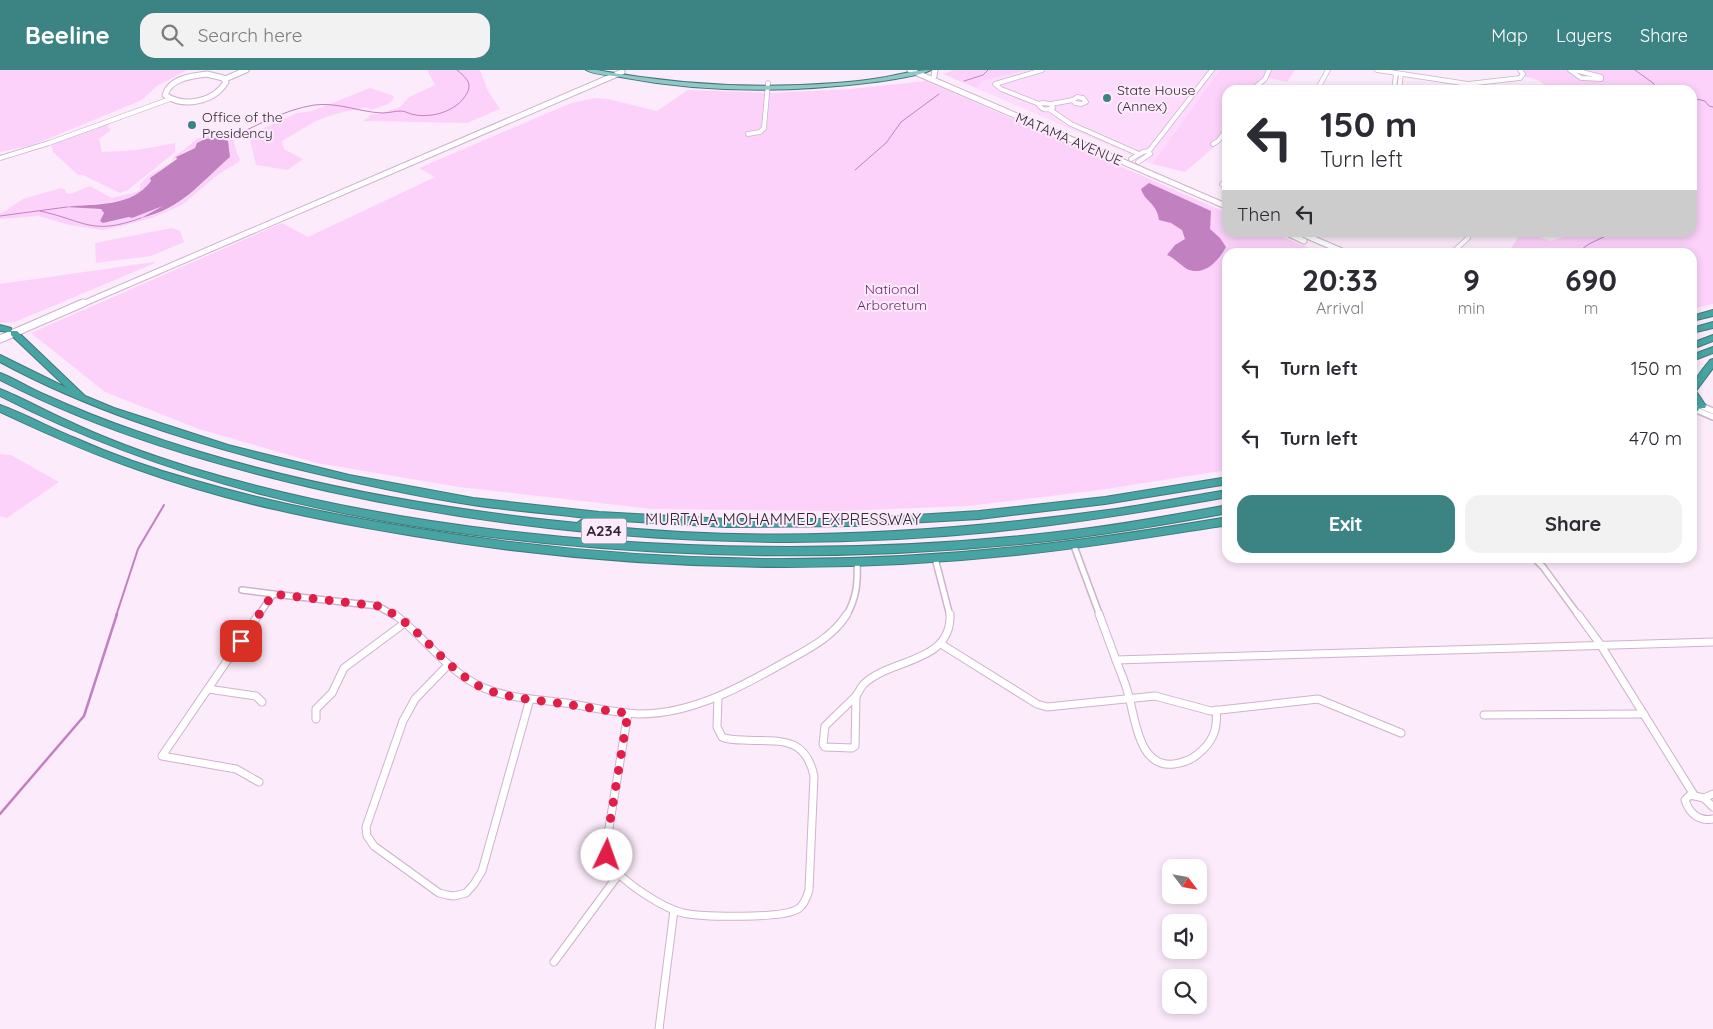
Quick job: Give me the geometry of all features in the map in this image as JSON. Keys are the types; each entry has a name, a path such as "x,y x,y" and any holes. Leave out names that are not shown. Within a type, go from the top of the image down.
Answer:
{"highway":[{"path":"1697,318 1713,314"},
{"path":"1697,330 1713,325"},
{"path":"6,331 86,400"},
{"path":"1697,344 1713,338"},
{"path":"1697,356 1713,350"},
{"name":"MURTALA MOHAMMED EXPRESSWAY","path":"0,358 51,386 150,424 208,442 302,469 492,504 645,518 765,522 890,520 1002,513 1123,499 1222,481"},
{"path":"1697,385 1713,362"},
{"name":"MURTALA MOHAMMED EXPRESSWAY","path":"0,376 72,410 173,448 222,463 326,488 471,515 641,535 693,537 920,534 1067,521 1222,494"},
{"path":"51,386 72,410"},
{"name":"MURTALA MOHAMMED EXPRESSWAY","path":"0,392 106,442 228,482 344,510 491,534 653,548 770,551 852,550 960,545 1056,536 1222,510"},
{"path":"0,408 26,421 106,454 201,486 277,505 400,530 463,541 557,552 658,560 716,562 857,562 935,558 1074,546 1222,522"},
{"path":"0,415 26,421"},
{"path":"16,415 63,422"},
{"path":"316,504 334,495 335,491 326,488"},
{"path":"344,510 348,498 355,494"},
{"path":"1123,499 1193,500"},
{"path":"1146,535 1156,529 1196,515"},
{"path":"562,526 645,518"},
{"path":"491,534 557,552"}],"main road":[{"path":"193,76 194,70"},
{"path":"202,70 207,74"},
{"path":"222,78 238,70"},
{"path":"222,78 246,70"},
{"path":"588,70 701,86 853,82 918,71"},
{"name":"MATAMA AVENUE","path":"918,71 934,73 1222,204"},
{"name":"MATAMA AVENUE","path":"918,71 1222,200"},
{"path":"207,74 222,78 226,82 222,89 208,97 187,101 170,100 165,95 165,92 172,84 193,76 207,74"},
{"path":"611,74 629,77"},
{"path":"0,339 6,331 611,74 768,85"},
{"path":"1297,237 1323,248"},
{"path":"1310,237 1335,248"}],"street":[{"path":"1042,70 995,84 1000,89 1039,104 1041,108 1074,101"},
{"path":"1138,162 1150,154 1149,151 1212,70"},
{"path":"1258,85 1265,80 1269,70"},
{"path":"1320,85 1328,70"},
{"path":"1377,70 1468,84 1520,78 1521,72"},
{"path":"1570,70 1581,78 1601,80 1599,77 1575,70"},
{"path":"1395,85 1396,73"},
{"path":"1400,85 1401,74"},
{"path":"748,134 760,132 764,128 768,85"},
{"path":"122,116 121,114 125,112 165,95"},
{"path":"0,158 49,143 170,100"},
{"path":"1039,104 1045,102 1071,124 1139,154"},
{"path":"1213,144 1222,136"},
{"path":"1131,159 1149,151"},
{"path":"1457,248 1468,237"},
{"path":"1697,407 1713,411"},
{"path":"1697,408 1713,417"},
{"path":"1074,546 1130,698 1144,746 1148,753 1158,761 1166,763 1188,761 1203,752 1212,741 1217,728 1216,710"},
{"path":"856,696 855,746 852,748 825,747 823,744 825,726 856,696 863,684 874,676 928,653 941,644 950,629 950,615 935,558"},
{"path":"242,590 378,606 393,612 406,622 448,665 474,683 490,690 530,699 628,713 653,713 675,710 718,696 819,643 834,632 845,620 858,593 857,562"},
{"path":"1539,563 1600,644 1694,795"},
{"path":"259,782 236,769 162,756 273,594"},
{"path":"316,719 316,709 332,693 344,668 406,622"},
{"path":"1116,660 1713,642"},
{"path":"941,644 1042,706 1052,708 1160,696 1201,709 1216,710 1318,699 1401,733"},
{"path":"448,665 415,699 403,721 366,827 367,836 374,846 439,893 449,897 459,896 469,891 482,871 530,699"},
{"path":"208,689 256,696 262,702"},
{"path":"628,713 606,846 611,864 619,874 674,910 684,913 721,915 788,913 798,910 805,901 809,890 813,763 808,753 789,742 744,741 728,739 720,735 717,729 718,696"},
{"path":"1484,715 1644,714"},
{"path":"1708,800 1713,794"},
{"path":"1713,807 1708,800 1694,795 1687,797 1686,800 1688,808 1700,818 1713,819"},
{"path":"554,962 619,874"},
{"path":"659,1029 674,910"}],"shaded area":[{"path":"1027,70 1220,70 1152,164 976,88 983,81"},
{"path":"216,138 228,141 230,157 190,194 155,214 141,218 163,206 132,218 103,223 100,221 104,213 101,209 66,207 112,203 133,196 143,190 151,181 150,178 177,159 176,157 195,148 197,143 205,139"},
{"path":"1149,183 1211,211 1210,229 1226,247 1222,248 1222,253 1211,266 1200,271 1194,271 1187,269 1167,255 1175,245 1185,239 1182,230 1171,223 1159,220 1156,210 1141,189"}],"green space":[{"path":"0,70 187,70 157,86 142,100 33,145 0,152"},
{"path":"427,70 480,70 488,91 500,109 467,123 363,121 372,114 379,114 400,107 409,97 435,85"},
{"path":"954,70 1027,70 983,81 976,88 943,74"},
{"path":"1220,70 1295,70 1287,82 1269,78 1261,85 1222,85 1222,140 1185,172 1152,164"},
{"path":"1521,70 1713,70 1713,304 1697,308 1697,248 1512,248 1518,237 1539,237 1551,241 1563,237 1697,237 1697,85 1544,85 1540,81 1524,76 1525,73"},
{"name":"National Arboretum","path":"926,81 1222,211 1222,237 1283,237 1309,248 1222,248 1222,471 1100,490 968,506 839,511 652,509 459,487 317,463 199,429 105,392 31,333 282,223 308,237 435,177 419,168 571,103 595,98 608,99 657,111 688,90 770,93 851,89"},
{"path":"370,88 394,96 393,100 388,104 371,110 366,107 335,114 316,121 282,141 284,149 303,159 288,170 256,165 249,135 297,113 312,111"},
{"path":"115,120 107,126 111,130 99,139 102,152 137,150 175,143 175,152 128,190 120,193 83,175 78,175 53,152 51,144"},
{"path":"211,135 232,137 240,159 239,162 220,173 182,205 152,218 103,230 69,225 39,216 0,219 0,214 23,199 61,188 70,194 90,186 112,198 137,192 140,189 140,184 148,176 171,162 174,157 197,139","holes":["195,148 230,157 181,201 157,214 144,217 168,204 132,218 103,223 100,221 104,213 101,209 70,207 114,202 134,196 143,190 151,181 150,178 187,150"]},
{"path":"172,228 180,231 184,242 151,256 96,263 95,243"},
{"path":"154,262 15,322 0,323 0,284"},
{"path":"0,454 11,455 59,482 7,518 0,516"}],"waterway":[{"path":"226,140 280,115 314,105 332,105 382,113 401,111 423,116 438,114 453,108 464,98 468,91 468,82 457,70"},
{"path":"964,81 983,75 988,70"},
{"path":"1635,70 1654,85"},
{"path":"855,170 886,143 901,122 939,94"},
{"path":"1697,99 1705,101 1709,106 1713,107"},
{"path":"0,216 67,207"},
{"path":"40,211 99,226 111,226 141,218"},
{"path":"1584,248 1604,237"},
{"path":"116,616 138,549 164,505"},
{"path":"0,814 84,716 117,614"}],"place":[{"name":"State House (Annex)","path":"1107,98"},
{"name":"Office of the Presidency","path":"192,125"}],"route":[{"path":"241,641 273,594 378,606 393,612 406,622 448,665 474,683 490,690 530,699 628,713 606,846 607,855"}]}
